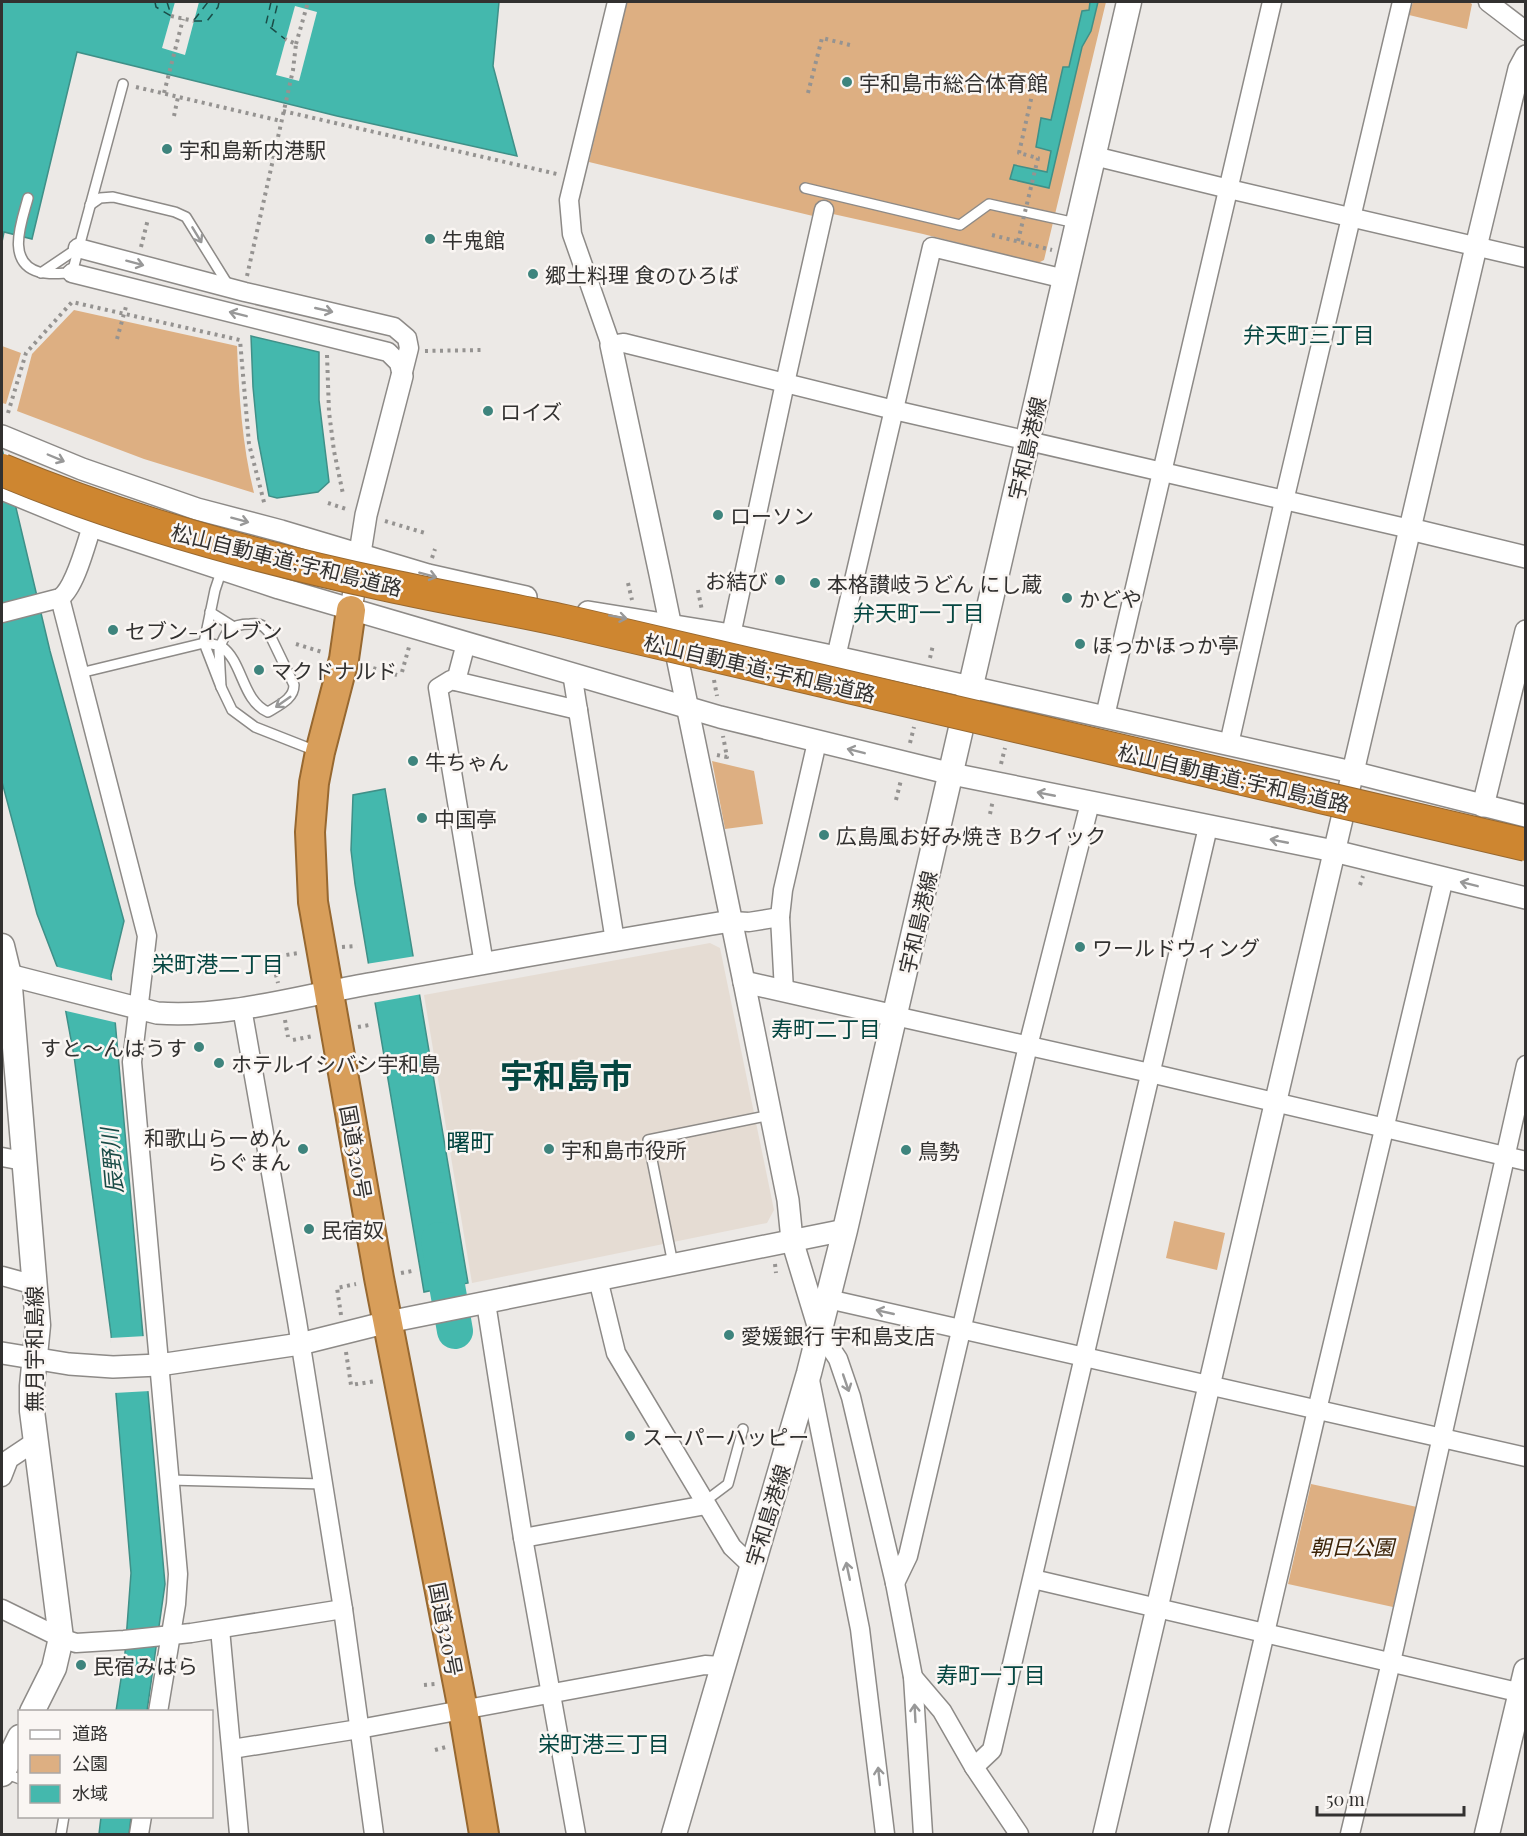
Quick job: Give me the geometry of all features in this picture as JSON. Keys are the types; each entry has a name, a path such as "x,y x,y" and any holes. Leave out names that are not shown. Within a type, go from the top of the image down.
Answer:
{"highway":[{"name":"松山自動車道;宇和島道路","path":"7,485 114,513 190,538 282,561 386,585 561,620 1526,845"},
{"name":"国道320号","path":"351,609 344,659 314,783 311,844 314,902 350,1115 463,1710 484,1834"}],"main road":[{"name":"宇和島港線","path":"674,1834 820,1332 952,774 970,687 1130,2"},
{"name":"無月宇和島線","path":"2,946 12,1159 33,1278 38,1325 32,1411 61,1638 54,1668 33,1710"},
{"path":"1487,1834 1524,1686"},
{"path":"2,1772 18,1741"}],"street":[{"path":"617,2 569,200 572,234 611,345 771,1115 788,1200 792,1240 820,1332 838,1359 851,1397 895,1583 913,1677 923,1834"},
{"path":"1105,716 1272,2"},
{"path":"1229,744 1350,217 1402,2"},
{"path":"1488,2 1526,31"},
{"path":"1104,1834 1476,247 1519,69 1526,56"},
{"path":"1094,156 1526,258"},
{"path":"731,635 824,210"},
{"path":"836,657 932,247 1065,279"},
{"path":"78,248 230,288 394,327 407,338 409,348 366,515 351,609"},
{"path":"72,273 388,352 399,363 402,376"},
{"path":"611,345 624,343 894,410 1526,556"},
{"path":"2,436 82,469 197,508 437,578 592,612 731,635 836,657 1352,771 1526,816"},
{"path":"7,485 92,526 222,569 687,707 817,742 952,774 1334,851 1526,897"},
{"path":"2,613 65,595 71,585 92,526"},
{"path":"53,600 80,673 147,936 132,1062 155,1365 178,1574 176,1604 166,1636 158,1710"},
{"path":"1483,806 1526,631"},
{"path":"456,681 466,643"},
{"path":"572,673 615,941"},
{"path":"484,964 438,688 451,680 578,710"},
{"path":"784,991 780,917 783,890 817,742"},
{"path":"895,1583 908,1556 1028,1046 1090,803"},
{"path":"974,1767 992,1750 1208,827"},
{"path":"1218,1834 1444,878"},
{"path":"5,974 137,1008 179,1014 242,1008 730,921 749,922 780,917"},
{"path":"744,982 1150,1073 1526,1161"},
{"path":"242,1008 343,1609 374,1834"},
{"path":"1350,1834 1526,1065"},
{"path":"2,1353 69,1364 112,1367 155,1365 300,1344 388,1322 845,1230"},
{"path":"2,1276 24,1282 33,1278"},
{"path":"598,1279 616,1353 732,1547 752,1566"},
{"path":"828,1299 1526,1457"},
{"path":"479,1304 523,1538 547,1694 576,1834"},
{"path":"809,1373 860,1629 885,1834"},
{"path":"2,1477 9,1459 36,1441"},
{"path":"523,1538 705,1504"},
{"path":"1033,1579 1391,1662 1524,1686"},
{"path":"2,1609 76,1643 166,1636 343,1609"},
{"path":"220,1629 239,1834"},
{"path":"232,1749 358,1729 705,1665 722,1666"},
{"path":"913,1677 942,1711 974,1767 1019,1834"},
{"path":"139,1834 142,1818"}],"lane":[{"path":"28,198 18,238 22,260 33,270 41,273 72,273 123,84"},
{"path":"805,189 960,225 989,204 1078,224"},
{"path":"90,205 100,198 113,197 175,212 186,218 230,288"},
{"path":"41,273 78,248"},
{"path":"222,569 204,643 232,710 255,727 320,752"},
{"path":"210,612 234,627"},
{"path":"80,673 204,643 221,646 230,655 254,701 260,709 268,712 292,696 294,685 265,628 258,623 242,624 225,634 221,646 219,650 221,687"},
{"path":"673,1264 648,1140 771,1115"},
{"path":"705,1504 728,1484 742,1430"},
{"path":"169,1480 323,1484"},
{"path":"2,1772 18,1778"},
{"path":"61,1834 64,1818"}],"path":[{"path":"247,277 293,70 296,44 308,2"},
{"path":"171,16 194,21"},
{"path":"164,93 183,18"},
{"path":"808,93 822,38 854,46"},
{"path":"285,39 296,44"},
{"path":"123,84 281,121"},
{"path":"1018,241 1038,158 1019,153 1032,95"},
{"path":"174,116 178,96"},
{"path":"284,109 575,177"},
{"path":"992,235 1046,249"},
{"path":"8,412 26,353 72,302 240,340 249,444 265,506"},
{"path":"328,337 329,412 343,494"},
{"path":"424,351 481,350"}],"shaded area":[{"name":"宇和島市役所","path":"710,943 720,948 774,1210 767,1223 472,1283 424,995"}],"green space":[{"name":"宇和島市総合体育館","path":"626,2 1106,2 1044,260 1038,263 833,214 813,216 589,162"},
{"path":"1413,2 1469,2 1472,4 1467,29 1409,15"},
{"path":"74,310 237,346 244,438 254,493 144,459 17,411 32,354"},
{"path":"2,346 21,353 6,404 2,403"},
{"path":"712,761 754,771 763,824 725,829"},
{"path":"1174,1221 1225,1233 1217,1270 1166,1258"},
{"name":"朝日公園","path":"1311,1484 1417,1507 1393,1607 1288,1584"}],"water":[{"path":"2,2 499,2 493,66 517,156 337,116 77,52 32,239 4,232 2,242"},
{"path":"1090,2 1098,2 1091,31 1082,47 1049,188 1010,179 1014,165 1047,172 1051,151 1036,147 1041,118 1051,120 1063,67 1069,67 1082,11 1089,10"},
{"path":"251,336 319,352 319,400 329,482 318,492 277,498 269,496 258,439"},
{"name":"辰野川","path":"2,449 50,651 124,921 111,975 165,1584 147,1710 116,1710 125,1653 131,1573 111,1334 74,1056 58,969 37,914 2,782"},
{"path":"385,789 468,1283 424,1292 351,850 353,795"},
{"path":"101,1818 131,1818 129,1834 99,1834"}],"pier":[{"path":"175,2 199,2 185,55 162,48"},
{"path":"295,6 317,12 299,81 276,75"},
{"path":"416,956 422,994 372,1003 366,964"},
{"path":"54,966 114,981 118,1023 62,1010"},
{"path":"146,1336 150,1391 114,1393 110,1338"}],"waterway":[{"path":"439,1240 455,1331"}],"ferry route":[{"path":"155,2 156,7 171,16"},
{"path":"167,2 171,15"},
{"path":"194,20 208,2"},
{"path":"194,21 207,21 218,7 219,2"},
{"path":"271,2 266,24 285,39"},
{"path":"272,27 278,2"}],"place":[{"name":"宇和島市総合体育館","path":"847,82"},
{"name":"宇和島新内港駅","path":"167,149"},
{"name":"牛鬼館","path":"430,239"},
{"name":"郷土料理 食のひろば","path":"533,274"},
{"name":"ロイズ","path":"488,411"},
{"name":"ローソン","path":"718,515"},
{"name":"お結び","path":"780,580"},
{"name":"本格讃岐うどん にし蔵","path":"815,583"},
{"name":"かどや","path":"1067,598"},
{"name":"セブン-イレブン","path":"113,630"},
{"name":"ほっかほっか亭","path":"1080,644"},
{"name":"マクドナルド","path":"259,670"},
{"name":"牛ちゃん","path":"413,761"},
{"name":"中国亭","path":"422,818"},
{"name":"広島風お好み焼き Bクイック","path":"824,835"},
{"name":"ワールドウィング","path":"1080,947"},
{"name":"すと～んはうす","path":"199,1047"},
{"name":"ホテルイシバシ宇和島","path":"219,1063"},
{"name":"和歌山らーめん らぐまん","path":"303,1149"},
{"name":"宇和島市役所","path":"549,1149"},
{"name":"鳥勢","path":"906,1150"},
{"name":"民宿奴","path":"309,1229"},
{"name":"愛媛銀行 宇和島支店","path":"729,1335"},
{"name":"スーパーハッピー","path":"630,1436"},
{"name":"民宿みはら","path":"81,1665"}],"district":[{"name":"弁天町三丁目","path":"1309,334"},
{"name":"弁天町一丁目","path":"919,612"},
{"name":"栄町港二丁目","path":"218,963"},
{"name":"寿町二丁目","path":"826,1028"},
{"name":"宇和島市","path":"566,1074"},
{"name":"曙町","path":"470,1141"},
{"name":"寿町一丁目","path":"991,1674"},
{"name":"栄町港三丁目","path":"604,1743"}]}
